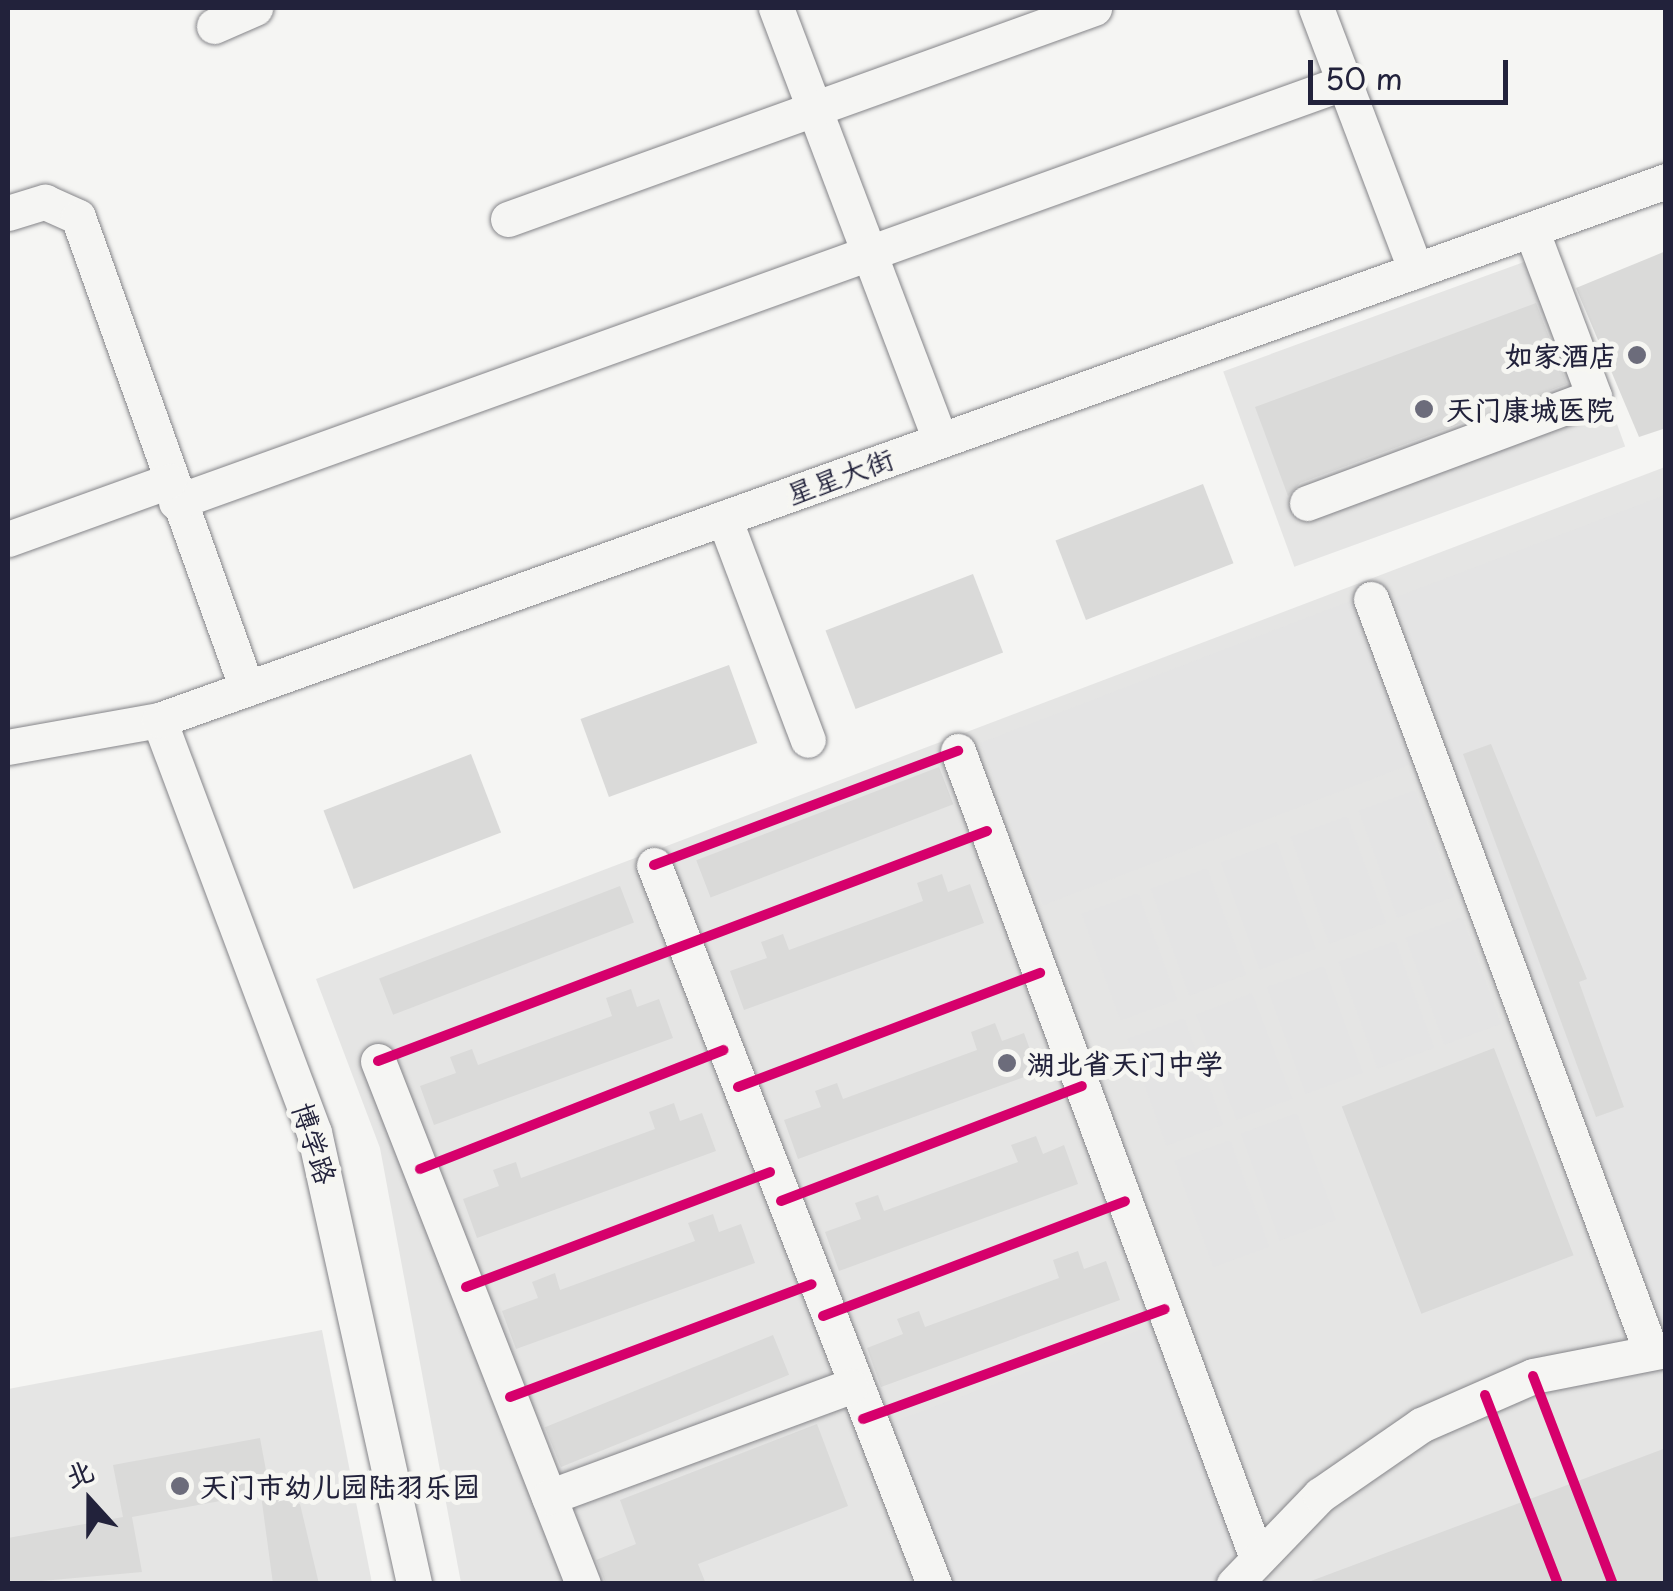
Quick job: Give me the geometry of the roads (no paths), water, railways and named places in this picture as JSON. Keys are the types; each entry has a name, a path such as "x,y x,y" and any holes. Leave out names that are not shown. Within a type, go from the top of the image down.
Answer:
{"street":[{"path":"214,26 255,8"},
{"path":"776,8 940,440"},
{"path":"508,219 1094,8"},
{"path":"1316,8 1416,271"},
{"path":"8,540 172,492 869,253 1345,82"},
{"name":"星星大街","path":"8,748 159,720 1666,180"},
{"path":"8,214 45,202 78,217 172,492 247,689"},
{"path":"1307,503 1594,396 1531,229"},
{"path":"724,518 808,740"},
{"path":"958,751 1245,1571 1349,1472 1434,1418 1533,1376 1658,1351 1371,598"},
{"name":"博学路","path":"159,720 314,1132 414,1584"},
{"path":"654,865 850,1386 934,1584"},
{"path":"378,1061 583,1584"},
{"path":"549,1497 850,1386"}],"place":[{"name":"如家酒店","path":"1637,355"},
{"name":"天门康城医院","path":"1424,409"},
{"name":"湖北省天门中学","path":"1007,1063"},
{"name":"天门市幼儿园陆羽乐园","path":"180,1486"}]}
